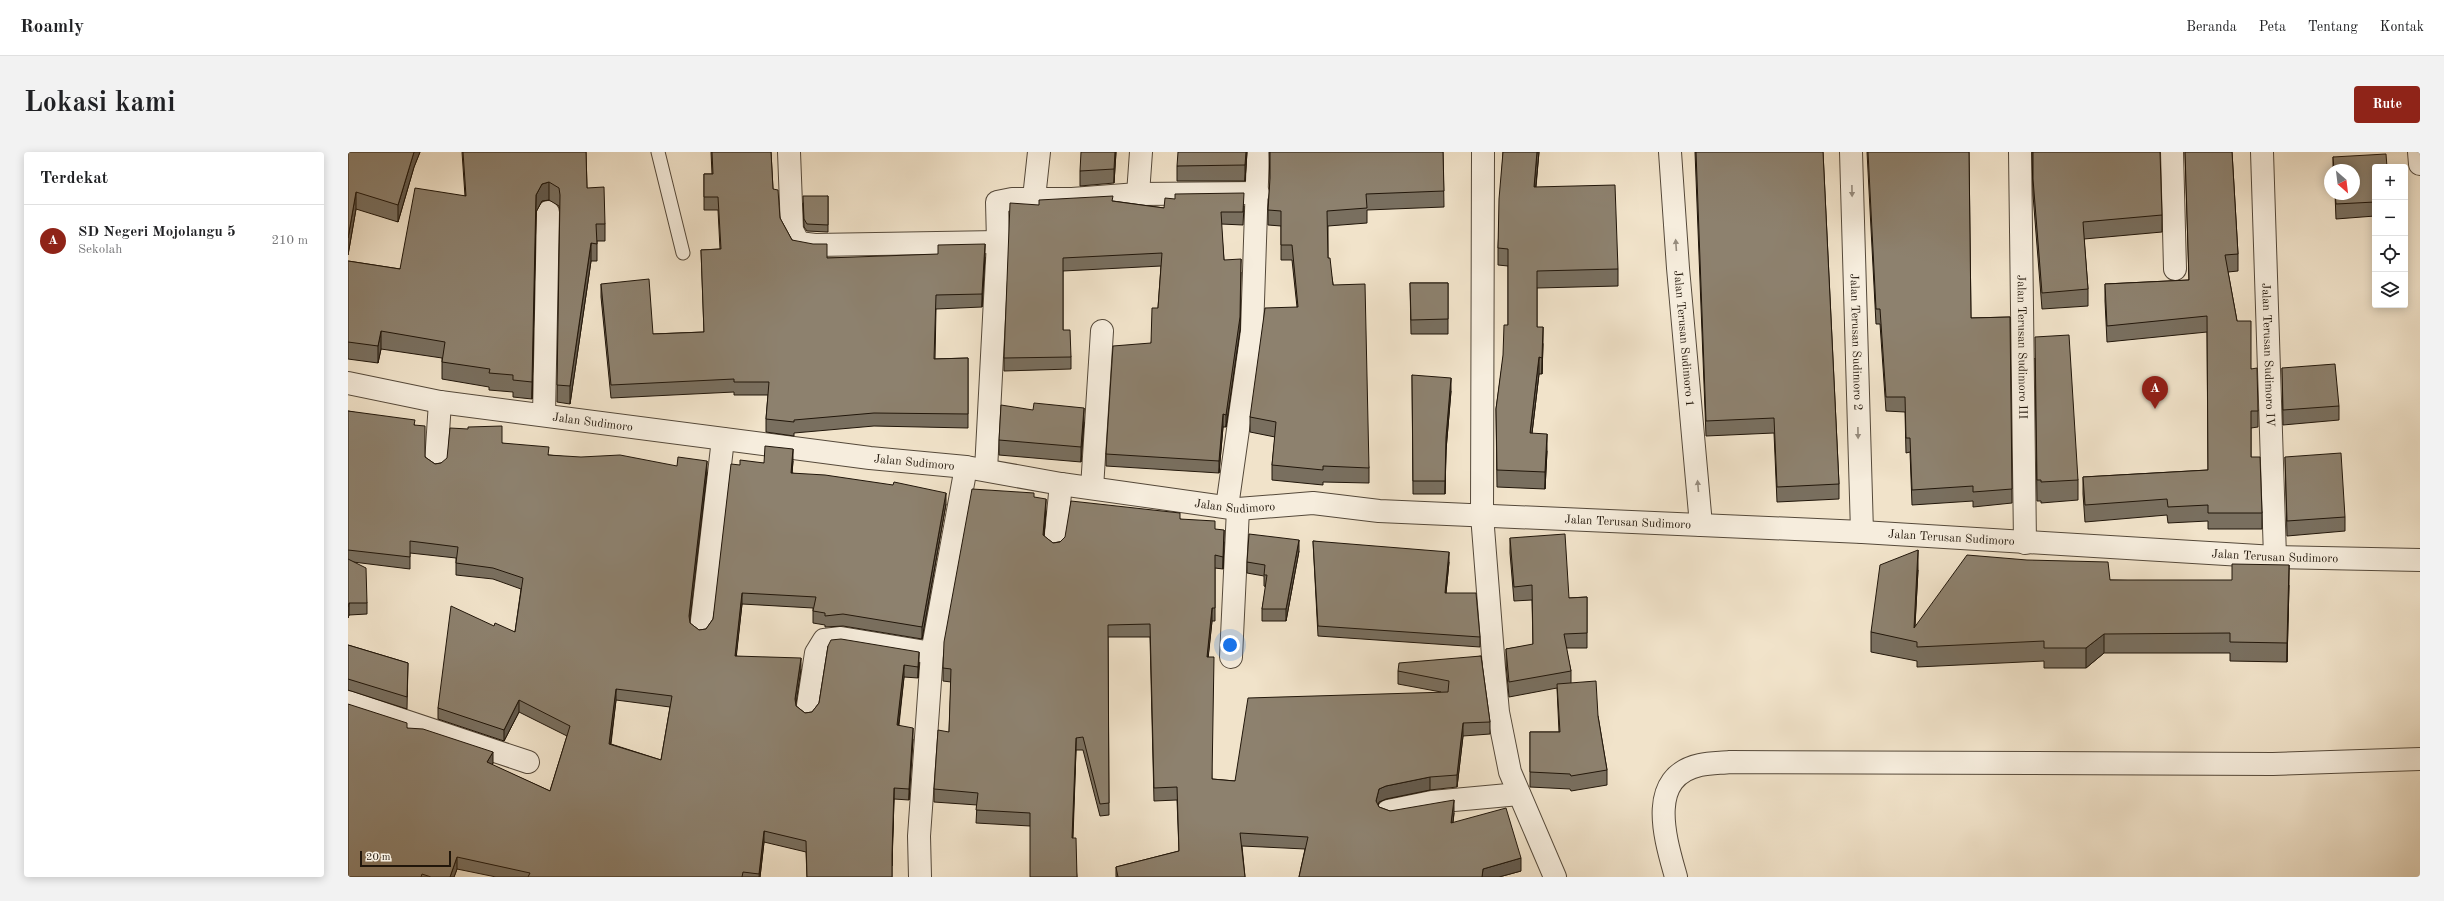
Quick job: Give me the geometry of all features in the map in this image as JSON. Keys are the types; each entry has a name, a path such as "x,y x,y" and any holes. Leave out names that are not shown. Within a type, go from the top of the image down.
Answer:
{"street":[{"path":"788,152 792,230 799,243 815,245 998,242"},
{"path":"1034,198 1039,152"},
{"path":"1138,194 1141,152"},
{"path":"1231,657 1232,508 1252,330 1258,193 1258,152"},
{"path":"1483,152 1482,515 1494,668 1508,766 1555,877"},
{"name":"Jalan Terusan Sudimoro 1","path":"1670,152 1678,268 1701,525"},
{"name":"Jalan Terusan Sudimoro 2","path":"1851,152 1862,532"},
{"name":"Jalan Terusan Sudimoro III","path":"2020,152 2025,543"},
{"path":"2172,152 2174,269"},
{"name":"Jalan Terusan Sudimoro IV","path":"2262,152 2275,557"},
{"path":"2420,152 2420,164"},
{"path":"920,869 919,836 932,653 976,469 998,242 997,202 1008,199 1072,199 1138,194 1258,193"},
{"path":"544,415 548,212"},
{"path":"1092,488 1102,331"},
{"name":"Jalan Sudimoro","path":"348,382 440,402 870,458 976,469 1061,484 1232,508 1313,503 1379,511 1482,515"},
{"path":"436,463 440,402"},
{"path":"701,629 723,439"},
{"path":"1055,543 1061,484"},
{"name":"Jalan Terusan Sudimoro","path":"1482,515 1862,532 2275,557 2420,560"},
{"path":"807,712 816,653 824,640 841,638 932,653"},
{"path":"348,702 528,762"},
{"path":"1676,877 1663,832 1662,814 1672,781 1699,765 1730,762 2273,764 2420,759"},
{"path":"1388,811 1432,802 1519,794"}],"lane":[{"path":"658,152 683,253"}],"building":[{"path":"348,152 414,152 398,205 356,192 348,238"},
{"path":"463,152 586,152 587,188 604,187 605,224 596,224 597,244 591,243 570,386 557,385 560,195 559,188 549,182 542,184 536,195 532,382 513,380 513,375 489,373 490,369 442,362 445,342 381,331 378,346 348,342 348,261 400,269 415,188 466,196"},
{"path":"712,152 771,152 773,189 778,190 780,218 792,240 813,244 827,244 827,258 938,254 938,245 985,244 982,294 936,295 934,359 968,358 968,414 874,413 794,420 794,422 766,419 769,382 734,382 734,379 611,385 601,284 649,279 653,334 704,332 701,250 721,249 718,197 704,197 704,174 713,174"},
{"path":"1081,152 1115,152 1114,169 1080,171"},
{"path":"1178,152 1246,152 1245,165 1177,166"},
{"path":"1270,152 1443,152 1444,191 1366,194 1367,208 1327,211 1328,258 1330,258 1333,285 1365,284 1369,468 1323,466 1323,470 1272,465 1276,422 1250,417 1265,308 1298,307 1292,245 1281,245 1281,211 1268,210"},
{"path":"1503,152 1537,152 1534,187 1615,185 1618,269 1537,271 1537,327 1543,327 1542,358 1539,357 1530,433 1547,434 1545,472 1497,470 1496,409 1503,355 1504,325 1508,325 1508,249 1498,248 1499,199"},
{"path":"1696,152 1823,152 1839,484 1777,487 1774,418 1706,421"},
{"path":"1868,152 1969,152 1971,318 2010,317 2012,489 1973,492 1973,486 1912,490 1910,438 1906,438 1905,397 1886,397 1880,309 1876,309"},
{"path":"2033,152 2160,152 2162,215 2083,222 2088,289 2042,293 2033,179"},
{"path":"2185,152 2232,152 2238,254 2225,255 2237,321 2251,321 2251,369 2257,368 2258,411 2251,411 2251,457 2260,457 2262,513 2208,513 2208,505 2168,507 2167,499 2085,505 2083,477 2208,470 2207,316 2107,326 2105,284 2189,280"},
{"path":"2386,154 2387,164 2372,164 2372,202 2336,204 2336,200 2360,200 2360,164 2334,164 2333,157"},
{"path":"1244,193 1243,212 1221,212 1224,260 1241,259 1240,317 1226,415 1223,414 1219,461 1106,454 1113,346 1151,343 1152,308 1158,308 1162,253 1063,258 1063,330 1070,330 1071,357 1004,358 1010,203 1039,205 1039,200 1113,196 1112,201 1164,208 1165,198 1175,199 1175,194"},
{"path":"803,196 828,196 828,225 807,224 804,219"},
{"path":"1410,283 1448,283 1448,319 1411,320"},
{"path":"2069,335 2078,480 2041,482 2041,480 2037,480 2035,337"},
{"path":"2335,364 2339,406 2283,410 2282,368"},
{"path":"1412,375 1451,378 1446,437 1445,481 1413,481"},
{"path":"1034,403 1084,408 1081,447 999,440 1001,405 1033,410"},
{"path":"348,411 415,420 414,425 425,426 425,457 435,464 441,463 447,458 450,428 468,429 468,427 502,426 502,443 549,447 548,455 581,457 620,455 677,466 678,457 707,461 689,616 690,623 699,630 706,629 713,619 731,464 740,465 740,460 764,463 765,446 793,449 791,473 825,475 893,485 894,482 946,493 922,627 843,614 825,616 825,613 813,611 816,597 742,593 735,656 801,658 795,699 796,706 805,713 812,712 819,703 828,646 831,640 841,639 919,652 918,667 904,665 897,725 913,728 909,789 894,788 892,877 807,877 806,841 764,831 759,874 743,872 742,877 528,877 530,873 457,857 450,877 431,877 422,874 421,877 348,877 348,704 407,723 407,728 423,729 493,752 487,762 550,791 570,726 519,700 504,730 438,708 451,606 494,626 495,623 515,632 523,578 493,568 456,563 458,547 410,541 410,557 348,550","holes":["616,689 672,696 661,760 609,744"]},
{"path":"2341,453 2345,517 2287,521 2285,457"},
{"path":"972,489 1034,493 1034,497 1046,499 1043,535 1053,543 1060,542 1065,537 1071,501 1180,513 1180,519 1215,521 1215,529 1224,530 1223,557 1215,555 1215,608 1212,608 1207,657 1214,657 1212,779 1235,781 1248,698 1448,692 1449,681 1398,671 1399,663 1481,656 1490,722 1463,723 1457,775 1430,777 1386,786 1379,789 1376,801 1379,807 1390,811 1454,800 1451,823 1506,808 1521,858 1483,869 1482,877 1299,877 1308,837 1240,833 1245,877 1118,877 1116,867 1179,851 1177,787 1154,788 1150,624 1108,625 1109,803 1100,804 1083,737 1076,738 1072,838 1076,838 1077,877 1030,877 1030,813 976,810 978,793 934,789 938,730 949,732 951,669 943,668 944,642"},
{"path":"1249,534 1299,540 1286,609 1262,609 1267,575 1264,575 1265,565 1247,562"},
{"path":"1565,534 1569,598 1587,597 1587,633 1564,634 1571,671 1509,682 1506,649 1533,644 1532,585 1514,587 1510,538"},
{"path":"1313,541 1449,552 1445,593 1476,593 1480,637 1318,626"},
{"path":"1918,550 1914,628 1967,555 2027,560 2108,562 2110,580 2232,580 2232,564 2289,565 2287,643 2230,642 2230,633 2104,634 2086,648 2044,648 2044,641 1917,647 1917,642 1871,632 1880,565"},
{"path":"348,559 366,568 367,603 349,603 348,607"},
{"path":"348,645 408,663 407,697 348,679"},
{"path":"1596,681 1598,716 1607,770 1571,776 1570,774 1530,772 1530,732 1560,732 1557,684"}],"place":[{"name":"SD Negeri Mojolangu 5","path":"2155,409"}]}
